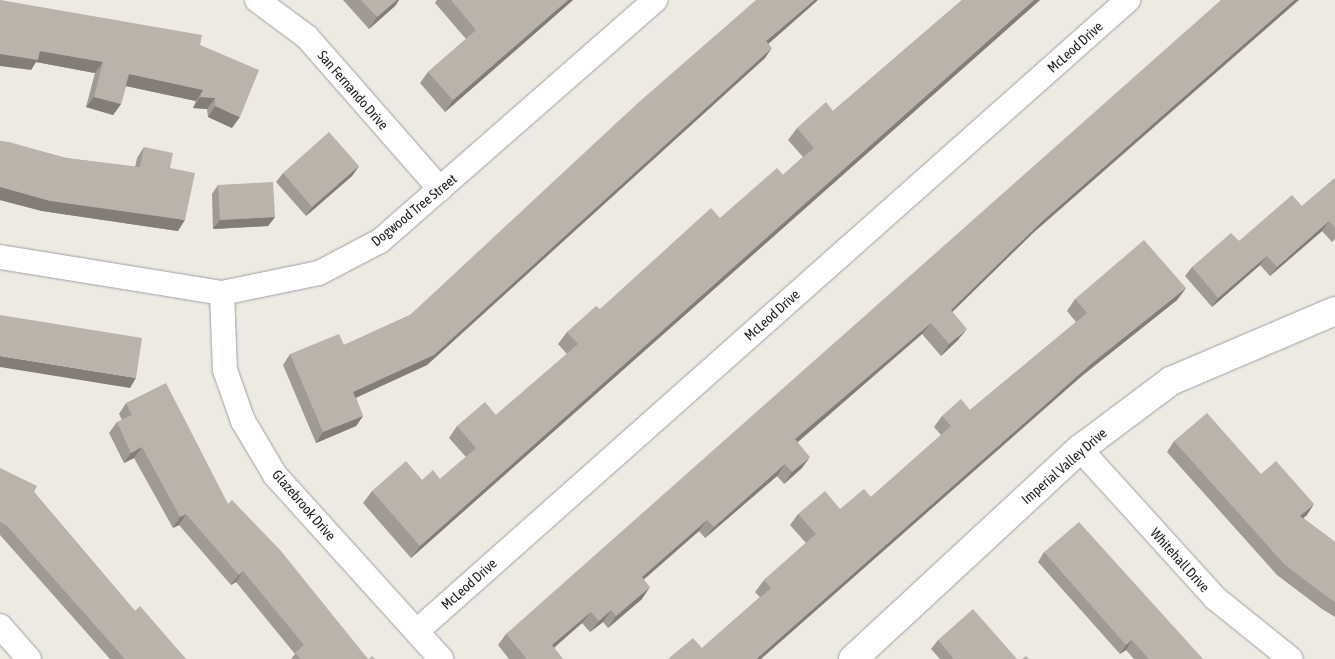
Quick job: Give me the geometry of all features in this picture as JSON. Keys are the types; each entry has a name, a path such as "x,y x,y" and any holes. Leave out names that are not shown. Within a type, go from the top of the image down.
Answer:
{"street":[{"name":"San Fernando Drive","path":"257,0 307,36 440,189"},
{"name":"Dogwood Tree Street","path":"0,257 222,293 319,273 380,241 655,0"},
{"name":"McLeod Drive","path":"417,631 1128,0"},
{"name":"Glazebrook Drive","path":"222,293 225,370 243,421 275,474 441,659"},
{"name":"Imperial Valley Drive","path":"853,659 1080,448 1171,381 1335,311"},
{"name":"Whitehall Drive","path":"1080,448 1214,598 1291,659"},
{"path":"0,626 29,659"}],"building":[{"path":"0,0 202,35 200,45 259,70 240,117 215,106 215,98 200,97 203,90 129,74 121,104 94,97 103,62 40,51 38,60 0,54"},
{"path":"361,0 397,0 377,17"},
{"path":"451,0 568,0 453,100 428,72 476,30"},
{"path":"756,0 814,0 766,41 772,48 434,355 353,392 363,416 323,432 290,354 339,334 344,345 410,315 639,102"},
{"path":"962,0 1034,0 420,546 372,491 406,461 422,480 433,470 440,479 476,448 457,426 485,402 496,415 578,344 567,332 596,306 600,309 711,208 720,218 777,168 783,175 814,148 797,128 826,102 833,111"},
{"path":"1221,0 1294,0 1041,222 951,310 967,329 949,344 931,323 795,439 810,457 792,472 785,464 714,527 707,520 642,577 650,587 616,616 611,610 599,621 591,612 552,645 563,659 527,659 506,634"},
{"path":"329,132 359,166 312,207 283,173"},
{"path":"0,141 66,158 140,167 144,147 173,153 170,168 195,173 185,220 50,201 0,187"},
{"path":"1335,178 1335,228 1329,221 1277,267 1267,256 1218,298 1192,267 1231,233 1239,241 1292,195 1302,206"},
{"path":"273,182 275,217 220,220 218,185"},
{"path":"1144,240 1186,288 1091,364 756,659 668,659 693,638 702,648 771,588 764,580 816,534 798,514 825,491 840,509 864,489 871,497 951,426 942,416 961,399 970,410 1087,313 1075,299"},
{"path":"0,315 142,338 136,378 0,356"},
{"path":"166,383 228,504 232,500 281,551 368,659 301,659 295,653 304,645 243,571 239,575 186,514 180,517 142,447 131,453 117,422 132,415 126,403"},
{"path":"1207,413 1261,474 1276,461 1314,504 1300,516 1335,542 1335,602 1284,564 1174,441"},
{"path":"0,468 37,486 34,492 135,611 140,606 186,659 125,659 7,526 0,522"},
{"path":"1079,522 1203,659 1149,659 1132,640 1126,645 1044,552"},
{"path":"973,609 1017,659 954,659 938,640"}]}
